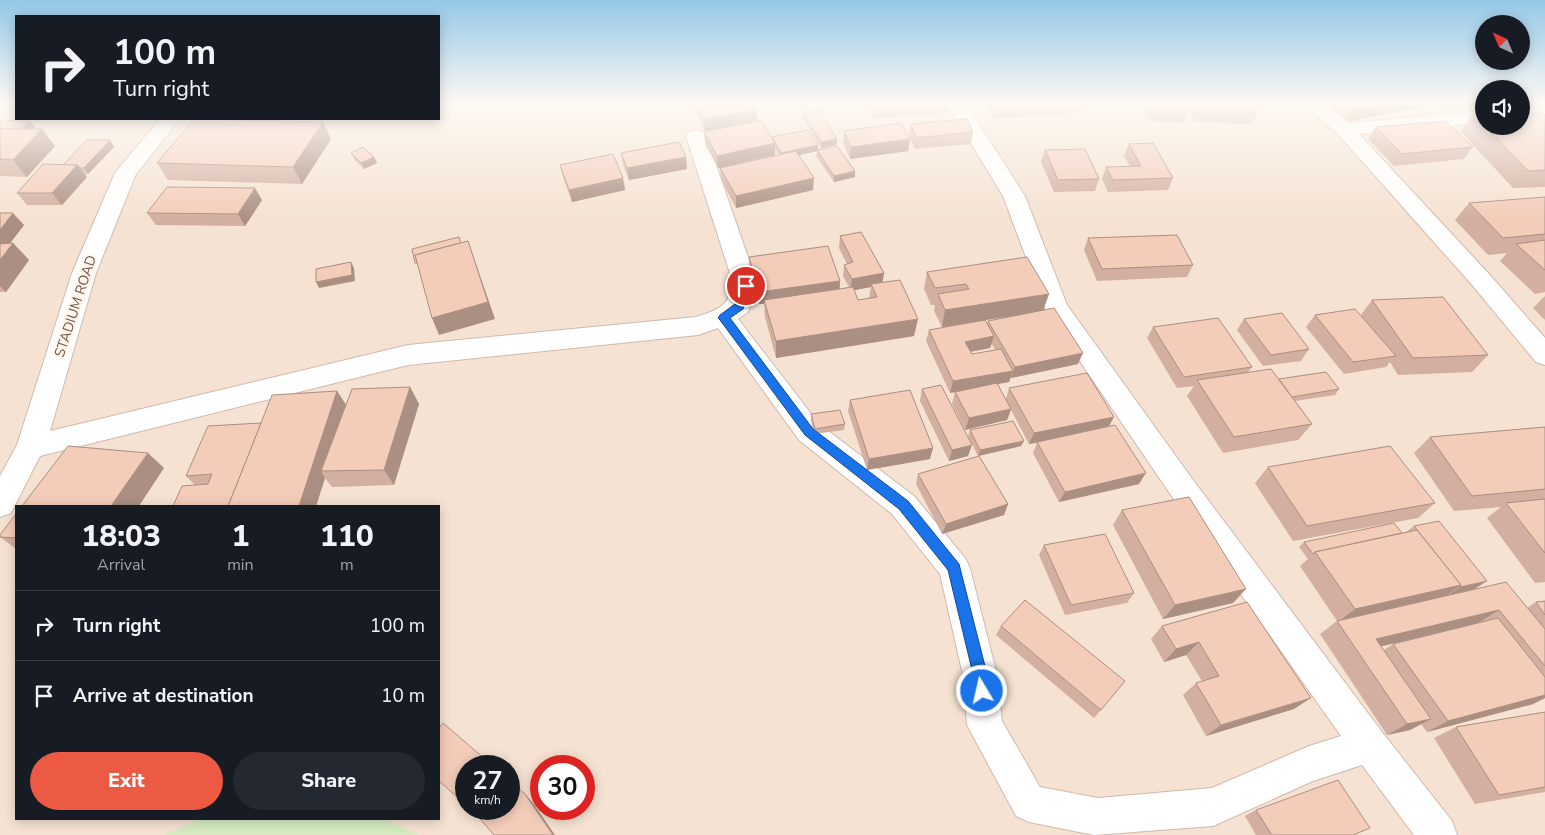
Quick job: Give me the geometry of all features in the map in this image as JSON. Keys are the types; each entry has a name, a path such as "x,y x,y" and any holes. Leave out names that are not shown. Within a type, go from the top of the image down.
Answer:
{"street":[{"name":"STADIUM ROAD","path":"0,504 31,447 84,273 108,214 126,173 150,143"},
{"path":"31,447 408,355 698,326 723,318 739,306 746,286 698,143"},
{"path":"981,143 1014,196 1056,307 1183,489 1369,745 1438,835"},
{"path":"1357,143 1481,280 1545,355"},
{"path":"723,318 809,432 903,505 954,568 980,674 985,725 1029,803 1098,817 1213,806 1309,764 1369,745"}],"shaded area":[{"path":"0,143 1545,143 1545,835 0,835"}],"green space":[{"path":"199,820 386,820 418,835 164,835"}],"building":[{"path":"0,143 29,143 13,160 0,159"},
{"path":"84,143 107,143 84,168 80,168 77,165 63,165"},
{"path":"174,143 309,143 293,167 157,163"},
{"path":"679,143 686,157 627,168 621,153"},
{"path":"710,143 775,143 717,156"},
{"path":"775,143 817,143 818,145 781,153"},
{"path":"849,143 881,143 851,147"},
{"path":"1153,143 1173,178 1113,180 1106,167 1141,166 1129,144"},
{"path":"1391,143 1469,143 1473,147 1402,154"},
{"path":"1501,143 1545,143 1545,170 1528,171"},
{"path":"837,146 855,171 834,176 817,150"},
{"path":"363,147 374,157 361,163 351,153"},
{"path":"1085,149 1099,179 1058,180 1045,150"},
{"path":"796,151 814,178 736,196 720,168"},
{"path":"613,154 623,178 569,190 560,165"},
{"path":"43,164 77,165 52,193 17,193"},
{"path":"167,187 255,188 238,214 147,213"},
{"path":"1545,197 1545,234 1503,238 1469,203"},
{"path":"0,213 13,213 0,230"},
{"path":"861,232 884,273 852,279 844,265 853,262 840,236"},
{"path":"1177,235 1193,265 1102,269 1088,238"},
{"path":"459,237 461,243 415,255 417,263 415,263 412,249"},
{"path":"1545,240 1545,270 1516,244"},
{"path":"468,241 488,302 432,318 415,255"},
{"path":"13,243 0,260 0,244"},
{"path":"828,246 840,281 759,292 749,257"},
{"path":"1027,257 1049,294 945,310 938,294 969,289 966,284 935,288 927,272"},
{"path":"351,262 352,275 316,282 316,269"},
{"path":"900,280 918,319 776,341 764,300 853,287 858,300 877,297 871,284"},
{"path":"1443,297 1488,355 1413,358 1372,300"},
{"path":"1054,308 1083,353 1015,367 988,321"},
{"path":"1355,309 1396,356 1353,362 1315,315"},
{"path":"1282,313 1309,349 1271,355 1244,319"},
{"path":"1218,318 1252,367 1184,377 1153,327"},
{"path":"985,320 994,336 965,342 972,354 1001,349 1013,371 953,381 929,330"},
{"path":"1271,369 1312,424 1234,437 1197,380"},
{"path":"1326,372 1339,389 1292,397 1279,379"},
{"path":"1087,373 1114,417 1034,433 1009,388"},
{"path":"997,383 1011,409 969,418 955,392"},
{"path":"941,385 972,445 952,450 922,389"},
{"path":"410,387 384,470 321,471 352,389"},
{"path":"910,390 933,448 869,459 850,400"},
{"path":"337,391 299,505 228,505 272,395"},
{"path":"840,410 845,424 815,429 811,414"},
{"path":"1013,421 1024,441 980,450 970,430"},
{"path":"261,423 228,505 173,505 182,486 208,484 212,474 186,476 208,426"},
{"path":"1115,425 1146,473 1065,492 1037,442"},
{"path":"1545,427 1545,489 1472,496 1430,437"},
{"path":"68,446 148,453 112,505 23,505"},
{"path":"1390,446 1435,503 1307,526 1268,467"},
{"path":"979,456 1008,504 946,524 918,474"},
{"path":"1189,497 1246,589 1175,605 1122,510"},
{"path":"1545,499 1545,553 1506,503"},
{"path":"15,515 15,538 0,537"},
{"path":"1439,521 1487,581 1460,587 1461,585 1414,526"},
{"path":"1394,523 1402,533 1313,554 1304,542"},
{"path":"1417,530 1461,585 1355,609 1315,552"},
{"path":"1105,534 1134,593 1071,605 1044,545"},
{"path":"1506,582 1545,629 1545,666 1499,610 1376,639 1431,719 1407,724 1337,621"},
{"path":"1025,600 1125,681 1101,710 1001,626"},
{"path":"1545,601 1545,615 1536,602"},
{"path":"1247,602 1311,698 1221,725 1196,683 1219,676 1199,642 1176,649 1162,626"},
{"path":"1498,618 1545,677 1545,695 1448,721 1393,644"},
{"path":"1545,712 1545,787 1499,795 1456,727"},
{"path":"443,723 480,755 455,755 455,795 440,782 440,727"},
{"path":"1338,780 1370,828 1353,835 1272,835 1256,810"},
{"path":"520,790 530,801 530,820 543,820 553,835 494,835 481,820 520,820"}],"route":[{"path":"746,286 739,306 723,318 809,432 903,505 954,568 980,674 982,691"}]}
